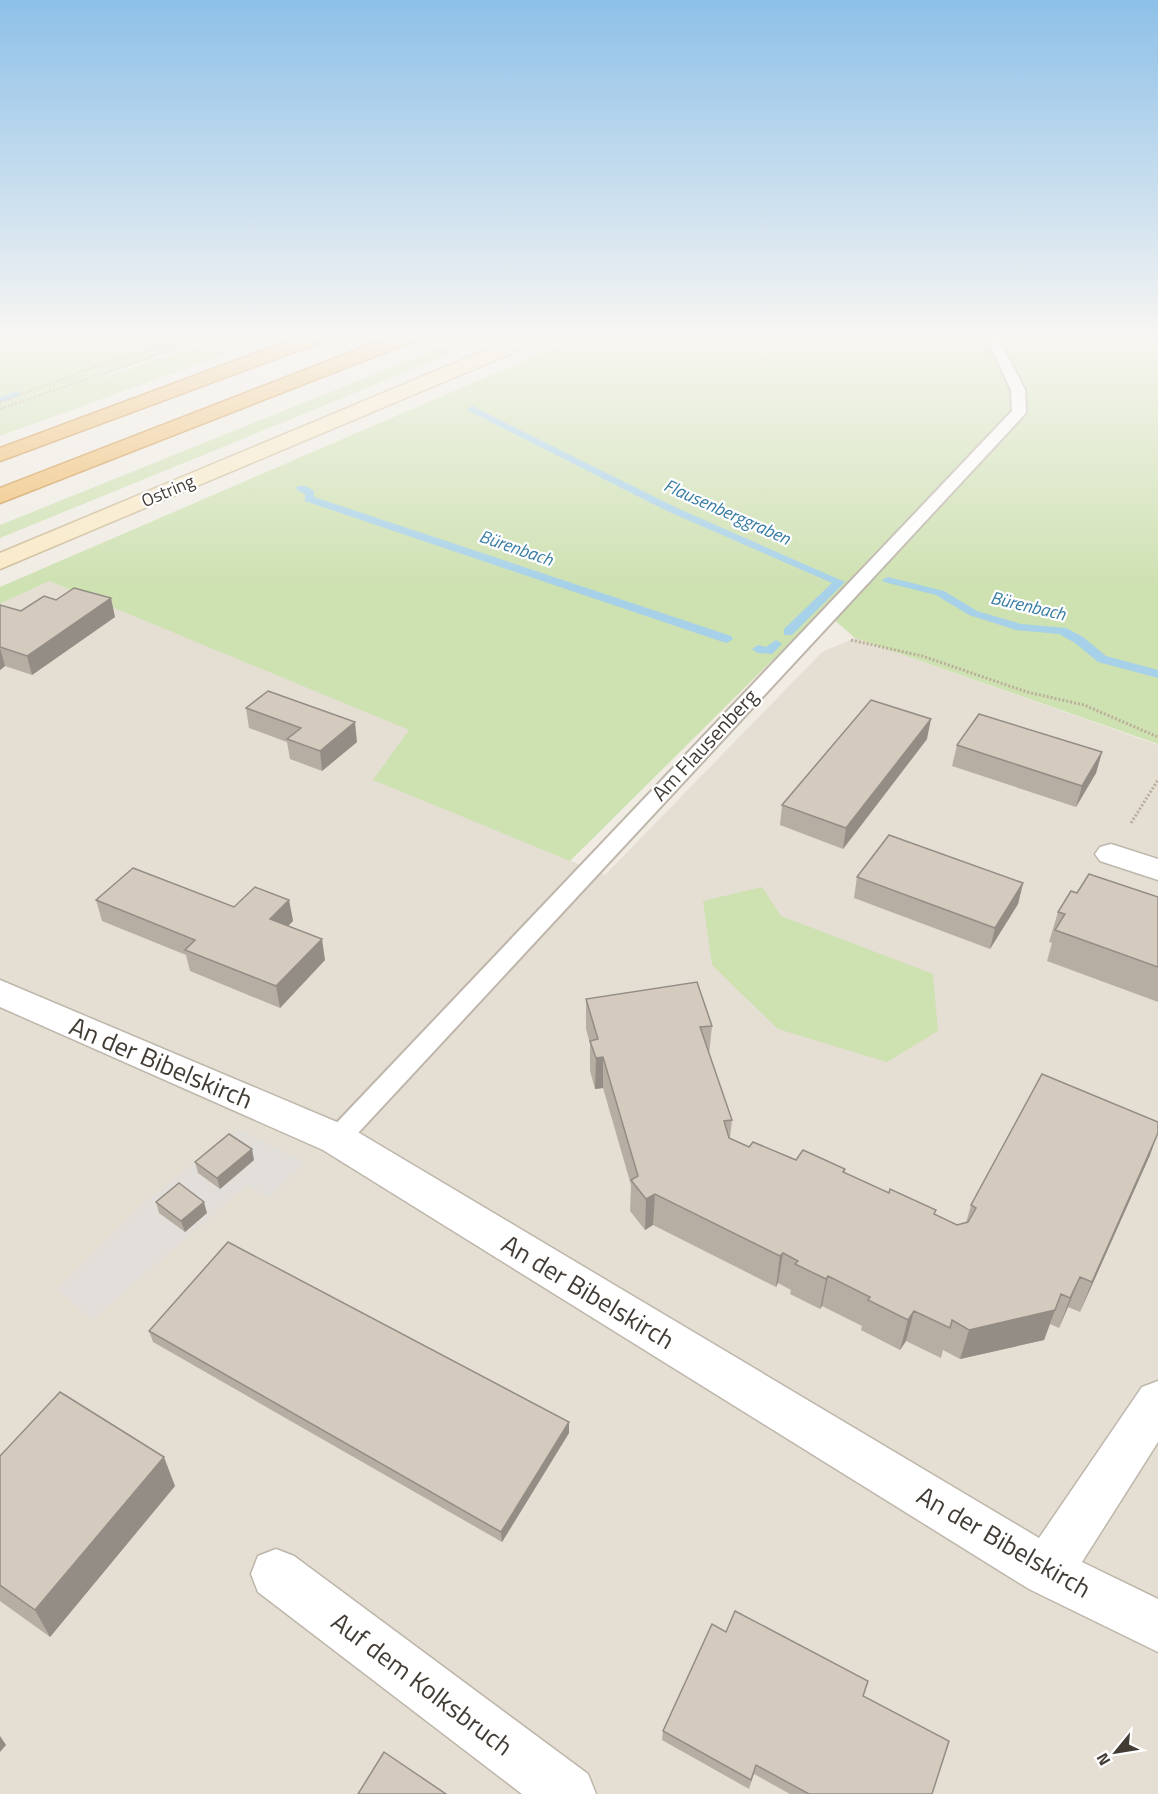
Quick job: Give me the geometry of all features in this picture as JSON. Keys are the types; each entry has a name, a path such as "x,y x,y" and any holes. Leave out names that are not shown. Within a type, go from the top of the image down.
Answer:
{"highway":[{"path":"0,455 92,421"},
{"path":"0,496 193,421"}],"main road":[{"name":"Ostring","path":"0,561 334,421"}],"street":[{"path":"1111,854 1158,870"},
{"name":"An der Bibelskirch","path":"0,993 337,1139 1047,1571 1158,1626"},
{"path":"1047,1571 1158,1402"},
{"name":"Auf dem Kolksbruch","path":"276,1575 568,1794"}],"lane":[{"name":"Am Flausenberg","path":"337,1139 1011,421"}],"path":[{"path":"813,630 922,656 1027,693 1084,705 1158,737"},
{"path":"1111,854 1158,780"}],"shaded area":[{"path":"49,581 410,730 374,780 605,875 822,652 855,638 1158,745 1158,1794 0,1794 0,604"},
{"path":"239,1129 305,1163 268,1198 247,1185 92,1320 57,1289 140,1206"}],"green space":[{"path":"0,421 42,421 0,436"},
{"path":"259,421 287,421 0,538 0,525"},
{"path":"385,421 1158,421 1158,744 855,638 823,610 570,861 373,780 409,730 49,581 0,604 0,587"},
{"path":"762,887 781,916 933,974 938,1031 887,1062 778,1029 712,965 703,901"}],"building":[{"path":"74,588 111,598 27,656 0,647 0,605 21,611 44,596 56,600"},
{"path":"268,691 355,722 320,751 287,739 301,728 246,708"},
{"path":"871,700 931,719 846,828 782,805"},
{"path":"979,714 1102,752 1082,786 957,745"},
{"path":"889,835 1023,883 995,928 857,877"},
{"path":"133,868 234,907 255,887 289,900 270,919 322,939 276,986 185,950 195,940 96,900"},
{"path":"1089,874 1158,897 1158,967 1055,930 1065,914 1058,912 1071,891 1077,893"},
{"path":"697,982 712,1026 700,1027 732,1120 724,1121 729,1138 749,1147 753,1142 796,1160 803,1150 889,1193 890,1189 936,1210 934,1214 957,1225 968,1222 976,1208 971,1205 1042,1074 1158,1122 1158,1133 1092,1282 1080,1277 1070,1298 1061,1294 1055,1310 969,1330 952,1320 950,1328 914,1311 908,1320 868,1300 870,1297 828,1276 826,1279 795,1264 798,1261 783,1253 780,1256 655,1194 646,1199 631,1180 638,1176 603,1057 596,1058 590,1041 598,1039 586,999"},
{"path":"229,1134 252,1149 217,1178 195,1162"},
{"path":"179,1183 204,1202 181,1221 156,1202"},
{"path":"228,1242 569,1422 501,1532 149,1331"},
{"path":"60,1392 164,1457 35,1610 0,1585 0,1456"},
{"path":"735,1611 868,1681 863,1696 949,1741 932,1794 809,1794 756,1765 751,1780 663,1731 712,1624 726,1632"},
{"path":"384,1752 446,1794 358,1794"}],"waterway":[{"name":"Flausenberggraben","path":"495,421 671,509 839,582 788,632"},
{"name":"Bürenbach","path":"301,488 310,493 309,499 727,639"},
{"name":"Bürenbach","path":"888,580 940,593 973,613 1020,627 1062,631 1079,640 1102,659 1158,674"},
{"name":"Bürenbach","path":"758,649 768,651 776,644"}]}
